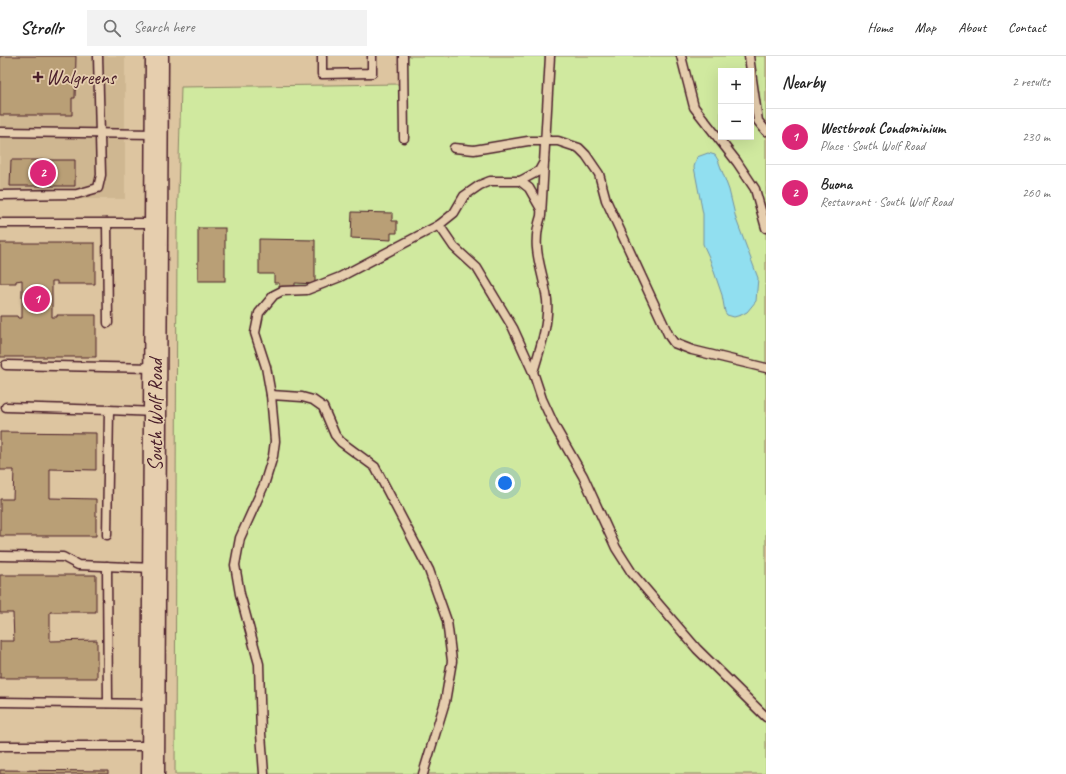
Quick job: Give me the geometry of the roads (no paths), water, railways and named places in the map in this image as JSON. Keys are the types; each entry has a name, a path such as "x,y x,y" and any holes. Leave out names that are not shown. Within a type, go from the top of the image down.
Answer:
{"main road":[{"name":"South Wolf Road","path":"153,774 157,56"}],"lane":[{"path":"0,195 77,194 98,188 101,175 98,56"},
{"path":"322,56 322,74 372,73 372,56"},
{"path":"403,56 404,138"},
{"path":"533,372 547,316 547,300 536,255 537,228 542,210 550,56"},
{"path":"681,56 694,107 737,162 755,189 766,228"},
{"path":"749,56 750,68"},
{"path":"754,93 758,121 766,132"},
{"path":"0,132 157,134"},
{"path":"454,148 474,150 505,144 545,140 558,141 579,148 594,164 599,174 608,205 669,336 674,343 692,350 766,368"},
{"path":"264,774 259,664 240,594 235,565 240,538 264,485 273,456 275,441 271,395 266,367 255,333 259,313 274,295 282,292 307,290 340,277 439,225 454,213 464,196 480,185 490,181 520,181 539,171 544,162"},
{"path":"520,181 529,188 537,199 542,210"},
{"path":"0,223 156,223"},
{"path":"107,223 108,323"},
{"path":"439,225 454,247 477,268 490,287 513,328 533,372 542,399 555,428 583,476 616,548 632,573 697,649 766,717"},
{"path":"6,365 156,368"},
{"path":"271,395 302,397 313,400 323,407 338,438 375,467 429,570 447,621 452,661 445,702 423,774"},
{"path":"6,407 155,412"},
{"path":"107,535 109,410"},
{"path":"0,556 63,557 78,565 154,568"},
{"path":"107,566 108,703"},
{"path":"0,702 154,704"},
{"path":"0,746 154,746"}],"water":[{"path":"708,153 715,155 718,160 729,190 736,219 758,278 756,301 747,312 734,317 727,315 725,312 722,295 703,244 703,214 694,167 697,157"}],"place":[{"name":"Walgreens","path":"38,77"},
{"name":"Buona","path":"43,173"},
{"name":"Westbrook Condominium","path":"37,299"}]}
